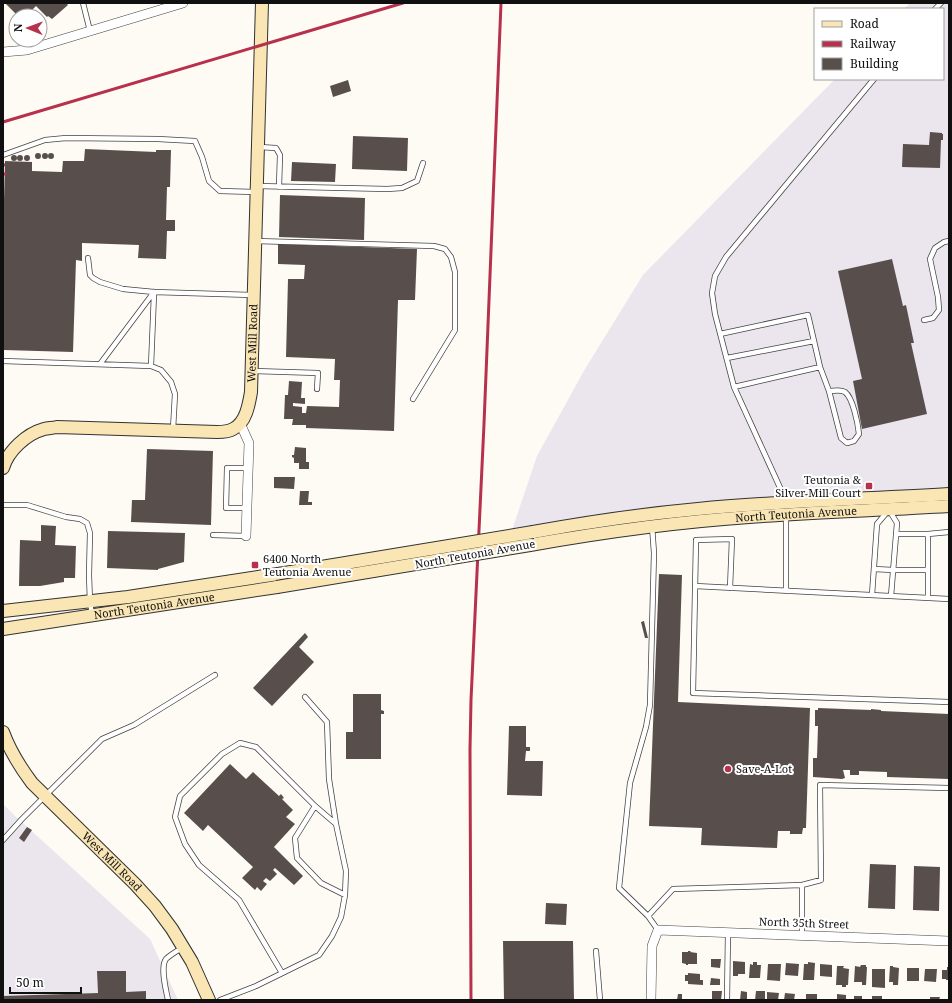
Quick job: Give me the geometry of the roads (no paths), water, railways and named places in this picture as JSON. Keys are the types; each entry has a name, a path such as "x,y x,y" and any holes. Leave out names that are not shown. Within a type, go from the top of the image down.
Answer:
{"main road":[{"name":"West Mill Road","path":"240,423 248,405 251,392 262,3"},
{"path":"4,463 15,447 32,434 43,429 57,428 225,432 234,429 240,423"},
{"name":"North Teutonia Avenue","path":"3,629 277,587 613,531 743,517 786,515 889,504 949,494"},
{"name":"North Teutonia Avenue","path":"3,611 128,597 291,572 615,518 698,509 786,502 949,506"},
{"name":"West Mill Road","path":"3,732 7,743 20,767 32,783 135,884 155,906 192,962 209,1000"}],"street":[{"path":"3,52 27,50 183,3"},
{"path":"240,423 249,443 246,536"},
{"path":"652,1000 652,946 658,930"},
{"name":"North 35th Street","path":"658,930 949,940"}],"lane":[{"path":"83,3 90,31"},
{"path":"786,591 786,502 734,387 715,314 712,293 715,276 726,257 873,80"},
{"path":"3,155 45,140 66,138 195,140 209,181 220,191 279,187 402,188 417,181 423,162"},
{"path":"258,147 276,148 278,151 280,155 279,187"},
{"path":"255,241 434,246 444,249 451,258 455,272 455,330 413,399"},
{"path":"924,320 933,318 939,310 938,297 930,259 935,248 944,242 949,241"},
{"path":"88,258 90,275 100,282 123,289 154,292 254,295"},
{"path":"100,364 154,292"},
{"path":"151,366 154,292"},
{"path":"720,334 808,314 820,367 829,391 841,438 847,443 854,441 859,434 851,399 845,392 838,390 829,391"},
{"path":"727,358 814,341"},
{"path":"3,361 151,366 161,370 171,382 174,394 173,431"},
{"path":"734,387 820,367"},
{"path":"251,371 318,373 317,388"},
{"path":"247,508 226,508 227,468 248,468"},
{"path":"889,504 897,523 891,596"},
{"path":"872,595 877,524 889,504"},
{"path":"3,505 27,505 66,517 80,519 86,523 90,533 89,575 92,615"},
{"path":"652,514 654,553 650,705 646,727 630,783 620,888 648,916 658,930"},
{"path":"896,534 928,534 949,532"},
{"path":"928,534 928,598"},
{"path":"213,535 246,536"},
{"path":"730,588 732,539 696,540 693,693 949,702"},
{"path":"874,569 928,570"},
{"path":"695,586 949,599"},
{"path":"3,840 102,739 134,725 215,674"},
{"path":"220,1000 256,986 319,955 332,936 341,917 345,896 346,871 336,824 329,779 326,722 305,698"},
{"path":"282,973 239,900 199,865 185,844 175,817 180,796 222,754 240,743 256,747 315,806 336,824"},
{"path":"648,916 672,889 802,885 821,880 820,785 949,788"},
{"path":"315,806 295,838 297,858 322,883 345,896"},
{"path":"802,885 802,935"},
{"path":"726,1000 728,932"},
{"path":"168,1000 164,976 166,960 183,947"},
{"path":"596,951 600,1000"}],"railway":[{"path":"3,122 403,3"},
{"path":"471,1000 471,700 501,3"}],"place":[{"name":"Teutonia & Silver Mill Court","path":"869,486"},
{"name":"6400 North Teutonia Avenue","path":"255,565"},
{"name":"Save-A-Lot","path":"728,769"}]}
